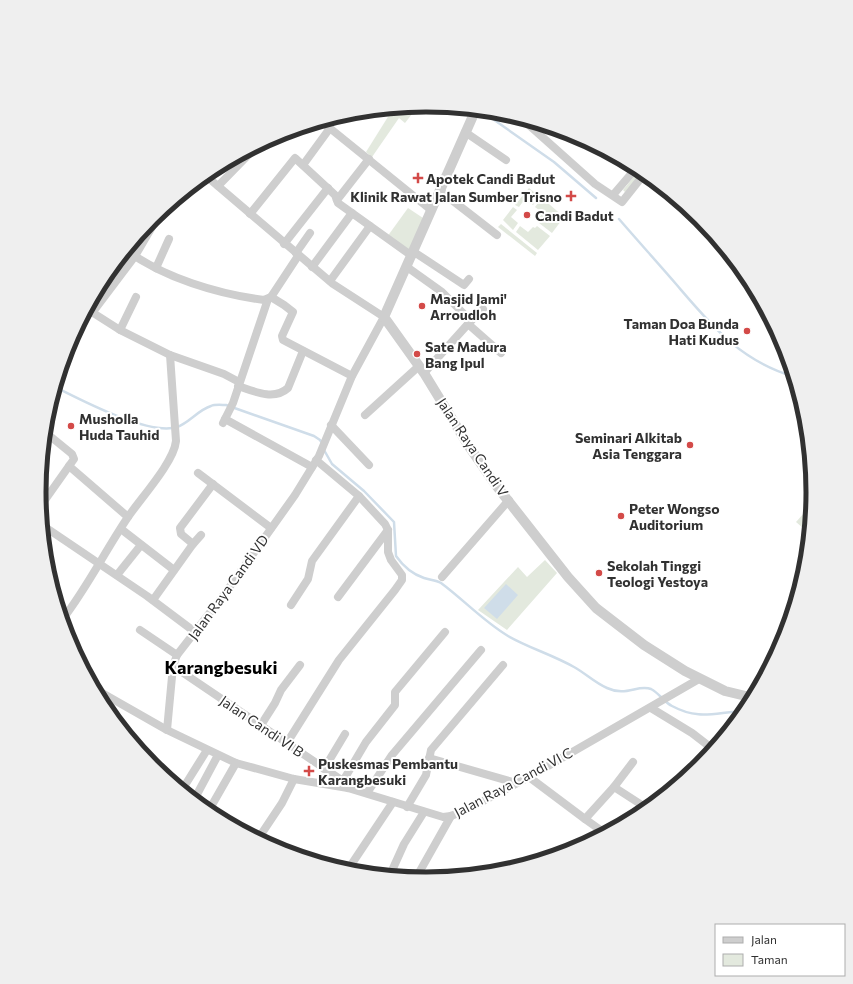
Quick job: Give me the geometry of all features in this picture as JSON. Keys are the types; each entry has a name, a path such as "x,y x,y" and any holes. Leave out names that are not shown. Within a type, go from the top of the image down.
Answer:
{"street":[{"path":"384,317 474,115"},
{"path":"326,125 431,210"},
{"path":"529,125 595,184 622,202 641,178"},
{"path":"303,165 330,128"},
{"path":"465,132 506,160"},
{"path":"218,186 247,157"},
{"path":"250,214 295,158 336,194 338,202 370,226 464,285 469,279"},
{"path":"337,200 369,159"},
{"path":"613,195 632,172"},
{"name":"Jalan Raya Candi V","path":"210,179 312,267 330,281 384,317 422,369 468,445 508,500 568,577 596,608 644,645 699,679 728,692 747,696"},
{"path":"284,244 328,188"},
{"path":"439,190 497,235"},
{"path":"312,267 352,213"},
{"path":"330,281 370,226"},
{"path":"290,738 332,670 402,580 402,575 390,560 388,552 388,530 381,519 359,496 316,461 226,418 233,404 238,384 269,298 310,233"},
{"path":"97,303 134,256 144,237"},
{"path":"156,268 169,239"},
{"path":"130,253 156,268 216,291 248,298 269,298 284,305 293,312 281,338 352,376"},
{"path":"407,267 442,292 469,323 501,353"},
{"path":"120,330 136,298"},
{"path":"365,415 422,369 483,309"},
{"path":"92,312 120,330 170,355 224,374 238,384 264,394 284,391 288,388 303,351"},
{"name":"Jalan Raya Candi VD","path":"167,730 173,666 177,655 271,528 284,513 316,461 352,376 384,317"},
{"path":"66,614 128,517 176,448 170,355"},
{"path":"331,425 369,465"},
{"path":"46,498 74,457 50,436"},
{"path":"69,466 128,517"},
{"path":"198,473 271,528"},
{"path":"193,544 180,534 180,528 213,484"},
{"path":"291,605 308,579 312,561 359,496"},
{"path":"442,577 508,500"},
{"path":"48,529 153,600 195,632"},
{"path":"121,529 174,570"},
{"path":"338,597 388,530"},
{"path":"153,600 201,534"},
{"path":"116,575 141,545"},
{"path":"140,630 177,655"},
{"path":"343,781 366,742 396,705 395,692 445,632"},
{"path":"367,793 392,754 481,650"},
{"path":"260,725 275,703 281,690 300,665"},
{"path":"407,807 426,775 431,750 503,665"},
{"name":"Jalan Candi VI B","path":"173,666 343,781 348,788"},
{"name":"Jalan Raya Candi VI C","path":"105,695 167,730 206,750 236,763 294,779 348,788 443,817 450,816 529,776 616,726 651,708 699,679"},
{"path":"651,708 692,733 710,747"},
{"path":"324,769 345,734"},
{"path":"185,785 206,750"},
{"path":"197,795 218,755"},
{"path":"429,758 516,783"},
{"path":"584,819 614,787 632,762"},
{"path":"212,806 236,763"},
{"path":"529,776 600,830"},
{"path":"261,834 282,803 294,779"},
{"path":"614,787 642,805"},
{"path":"351,865 392,802"},
{"path":"392,871 404,844 424,812"},
{"path":"419,872 450,816"}],"green space":[{"path":"414,112 405,123 399,118 372,157 366,152 390,113"},
{"path":"636,174 639,177 625,192 623,190"},
{"path":"529,188 540,197 533,205 525,199 519,207 515,205"},
{"path":"542,198 564,217 552,233 539,223 541,220 539,218 543,213 535,207"},
{"path":"513,207 517,210 511,217 518,223 513,230 503,220"},
{"path":"408,208 423,218 410,253 387,237"},
{"path":"501,224 537,253 535,256 498,227"},
{"path":"520,226 528,232 533,227 535,228 537,226 550,236 538,250 516,232"},
{"path":"806,511 805,530 796,522"},
{"path":"545,560 557,573 507,630 478,610 518,567 527,577"}],"shaded area":[{"path":"506,584 518,595 497,619 484,608"}],"waterway":[{"path":"490,117 554,162 596,198"},
{"path":"619,219 702,314 728,340 758,362 788,375"},
{"path":"60,390 98,408 133,422 165,428 177,427 186,423 206,408 214,405 226,405 314,436 322,443"},
{"path":"324,450 332,464 364,491 394,522 396,556 402,563 412,572 426,579 441,583 490,624 508,636 578,669 607,688 620,691 641,688 651,689 669,704 682,711 691,713 708,714 737,712"}],"place":[{"name":"Apotek Candi Badut","path":"418,178"},
{"name":"Klinik Rawat Jalan Sumber Trisno","path":"571,196"},
{"name":"Candi Badut","path":"527,215"},
{"name":"Masjid Jami' Arroudloh","path":"422,306"},
{"name":"Taman Doa Bunda Hati Kudus","path":"747,331"},
{"name":"Sate Madura Bang Ipul","path":"417,354"},
{"name":"Musholla Huda Tauhid","path":"71,426"},
{"name":"Seminari Alkitab Asia Tenggara","path":"690,445"},
{"name":"Peter Wongso Auditorium","path":"621,516"},
{"name":"Sekolah Tinggi Teologi Yestoya","path":"599,573"},
{"name":"Puskesmas Pembantu Karangbesuki","path":"309,771"}],"district":[{"name":"Karangbesuki","path":"221,667"}]}
